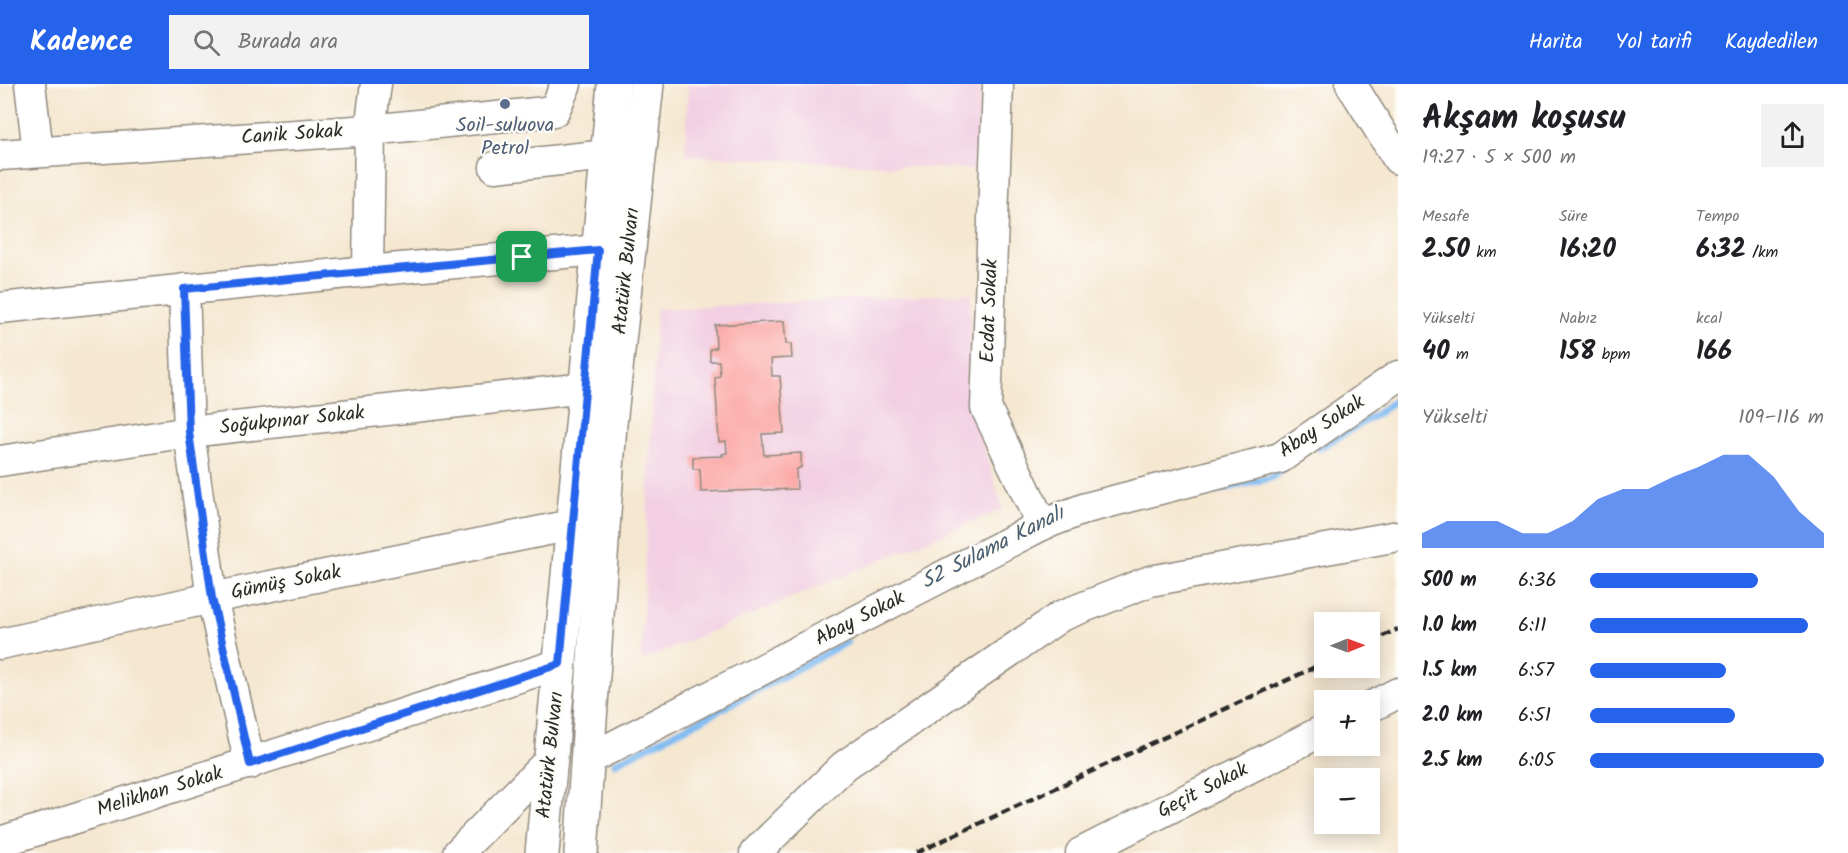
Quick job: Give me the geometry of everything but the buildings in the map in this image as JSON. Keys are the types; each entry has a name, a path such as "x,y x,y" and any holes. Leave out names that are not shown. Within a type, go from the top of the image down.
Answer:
{"main road":[{"name":"Atatürk Bulvarı","path":"542,853 614,84"},
{"name":"Atatürk Bulvarı","path":"581,853 610,424 647,84"}],"street":[{"path":"30,84 38,152"},
{"path":"369,271 370,130 376,84"},
{"name":"Ecdat Sokak","path":"998,84 986,408 1042,525"},
{"path":"1351,84 1398,159"},
{"path":"554,160 560,97"},
{"name":"Canik Sokak","path":"0,155 370,130 560,97"},
{"path":"495,167 607,155"},
{"path":"0,309 184,289 598,250"},
{"path":"184,289 189,432 212,598 250,764"},
{"name":"Abay Sokak","path":"587,760 1042,525 1086,508 1280,458 1398,376"},
{"name":"Soğukpınar Sokak","path":"0,460 189,432 585,388"},
{"name":"Gümüş Sokak","path":"0,645 212,598 572,525"},
{"path":"755,853 844,766 1061,616 1150,581 1398,536"},
{"name":"Melikhan Sokak","path":"0,842 560,664"},
{"path":"1380,702 1398,693"},
{"name":"Geçit Sokak","path":"1081,853 1314,735"},
{"path":"458,853 550,760"}],"shaded area":[{"path":"688,84 980,84 975,170 685,155"},
{"path":"971,293 969,402 1003,509 641,661 656,309"}],"waterway":[{"name":"S2 Sulama Kanalı","path":"1319,448 1377,414 1398,398"},
{"name":"S2 Sulama Kanalı","path":"1209,492 1270,478 1281,471"},
{"name":"S2 Sulama Kanalı","path":"615,763 847,642"}],"railway":[{"path":"1380,637 1398,629"},
{"path":"916,853 1314,668"}],"place":[{"name":"Soil-suluova Petrol","path":"505,104"}],"route":[{"path":"598,250 560,664 250,764 212,598 189,432 184,289 522,257 598,250"}]}
